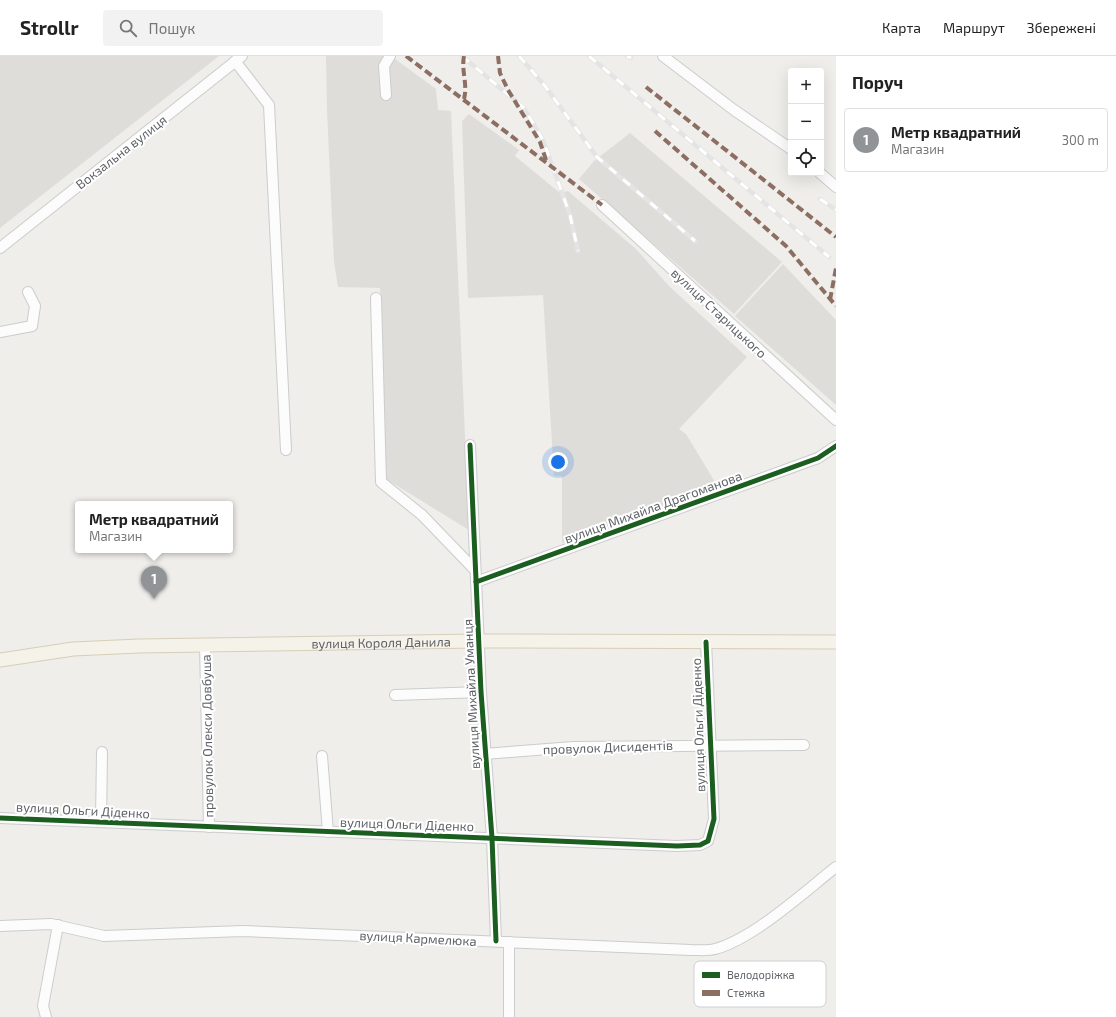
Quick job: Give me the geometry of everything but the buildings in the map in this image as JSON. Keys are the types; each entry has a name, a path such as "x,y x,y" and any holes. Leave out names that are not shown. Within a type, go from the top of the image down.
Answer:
{"main road":[{"name":"вулиця Короля Данила","path":"0,660 73,650 139,646 478,640 836,642"}],"street":[{"path":"386,95 384,66 390,56"},
{"path":"664,56 734,110 788,147"},
{"path":"239,58 269,106 286,450"},
{"name":"Вокзальна вулиця","path":"0,248 239,58"},
{"path":"823,176 836,188"},
{"name":"вулиця Старицького","path":"602,205 836,420"},
{"path":"0,332 32,326 35,306 28,292"},
{"path":"376,298 381,482 422,515 475,570"},
{"name":"вулиця Михайла Уманця","path":"470,445 478,640 484,754 492,838 496,941"},
{"name":"вулиця Михайла Драгоманова","path":"476,582 818,458 836,446"},
{"name":"вулиця Ольги Діденко","path":"0,818 677,846 700,845 708,841 714,819 706,642"},
{"name":"провулок Олекси Довбуша","path":"205,645 209,827"},
{"path":"395,695 481,692"},
{"name":"провулок Дисидентів","path":"484,754 573,747 710,744 804,745"},
{"path":"101,822 102,752"},
{"path":"322,756 328,832"},
{"name":"вулиця Кармелюка","path":"0,926 58,925 104,936 242,931 691,950 714,949 737,941 836,867"},
{"path":"46,1017 43,1006 58,925"},
{"path":"509,942 509,1017"}],"shaded area":[{"path":"0,56 219,56 0,228"},
{"path":"326,56 391,56 436,89 438,110 451,111 469,530 386,479 380,288 338,287 334,262"},
{"path":"469,114 519,150 515,156 560,193 568,191 636,249 670,287 747,357 679,429 686,434 718,487 562,543 562,476 554,476 543,295 468,298 462,121"},
{"path":"630,133 782,262 734,314 579,179 594,161"},
{"path":"783,264 836,320 836,405 735,316"}],"railway":[{"path":"462,56 524,108 543,140 570,215 578,251"},
{"path":"519,56 545,86 597,157 695,241"},
{"path":"589,56 829,257"},
{"path":"627,56 631,58"},
{"path":"820,199 836,210"}],"marked path":[{"path":"406,56 602,205"},
{"path":"464,56 464,99"},
{"path":"498,56 500,73 508,90 540,142 547,163"},
{"path":"646,87 836,237"},
{"path":"655,131 786,246 836,306"},
{"path":"830,300 836,268"}],"cycle path":[{"path":"470,445 481,692 492,838 496,941"},
{"path":"476,582 818,458 836,446"},
{"path":"0,818 677,846 700,845 708,841 714,819 706,642"}],"place":[{"name":"Метр квадратний","path":"154,599"}]}
